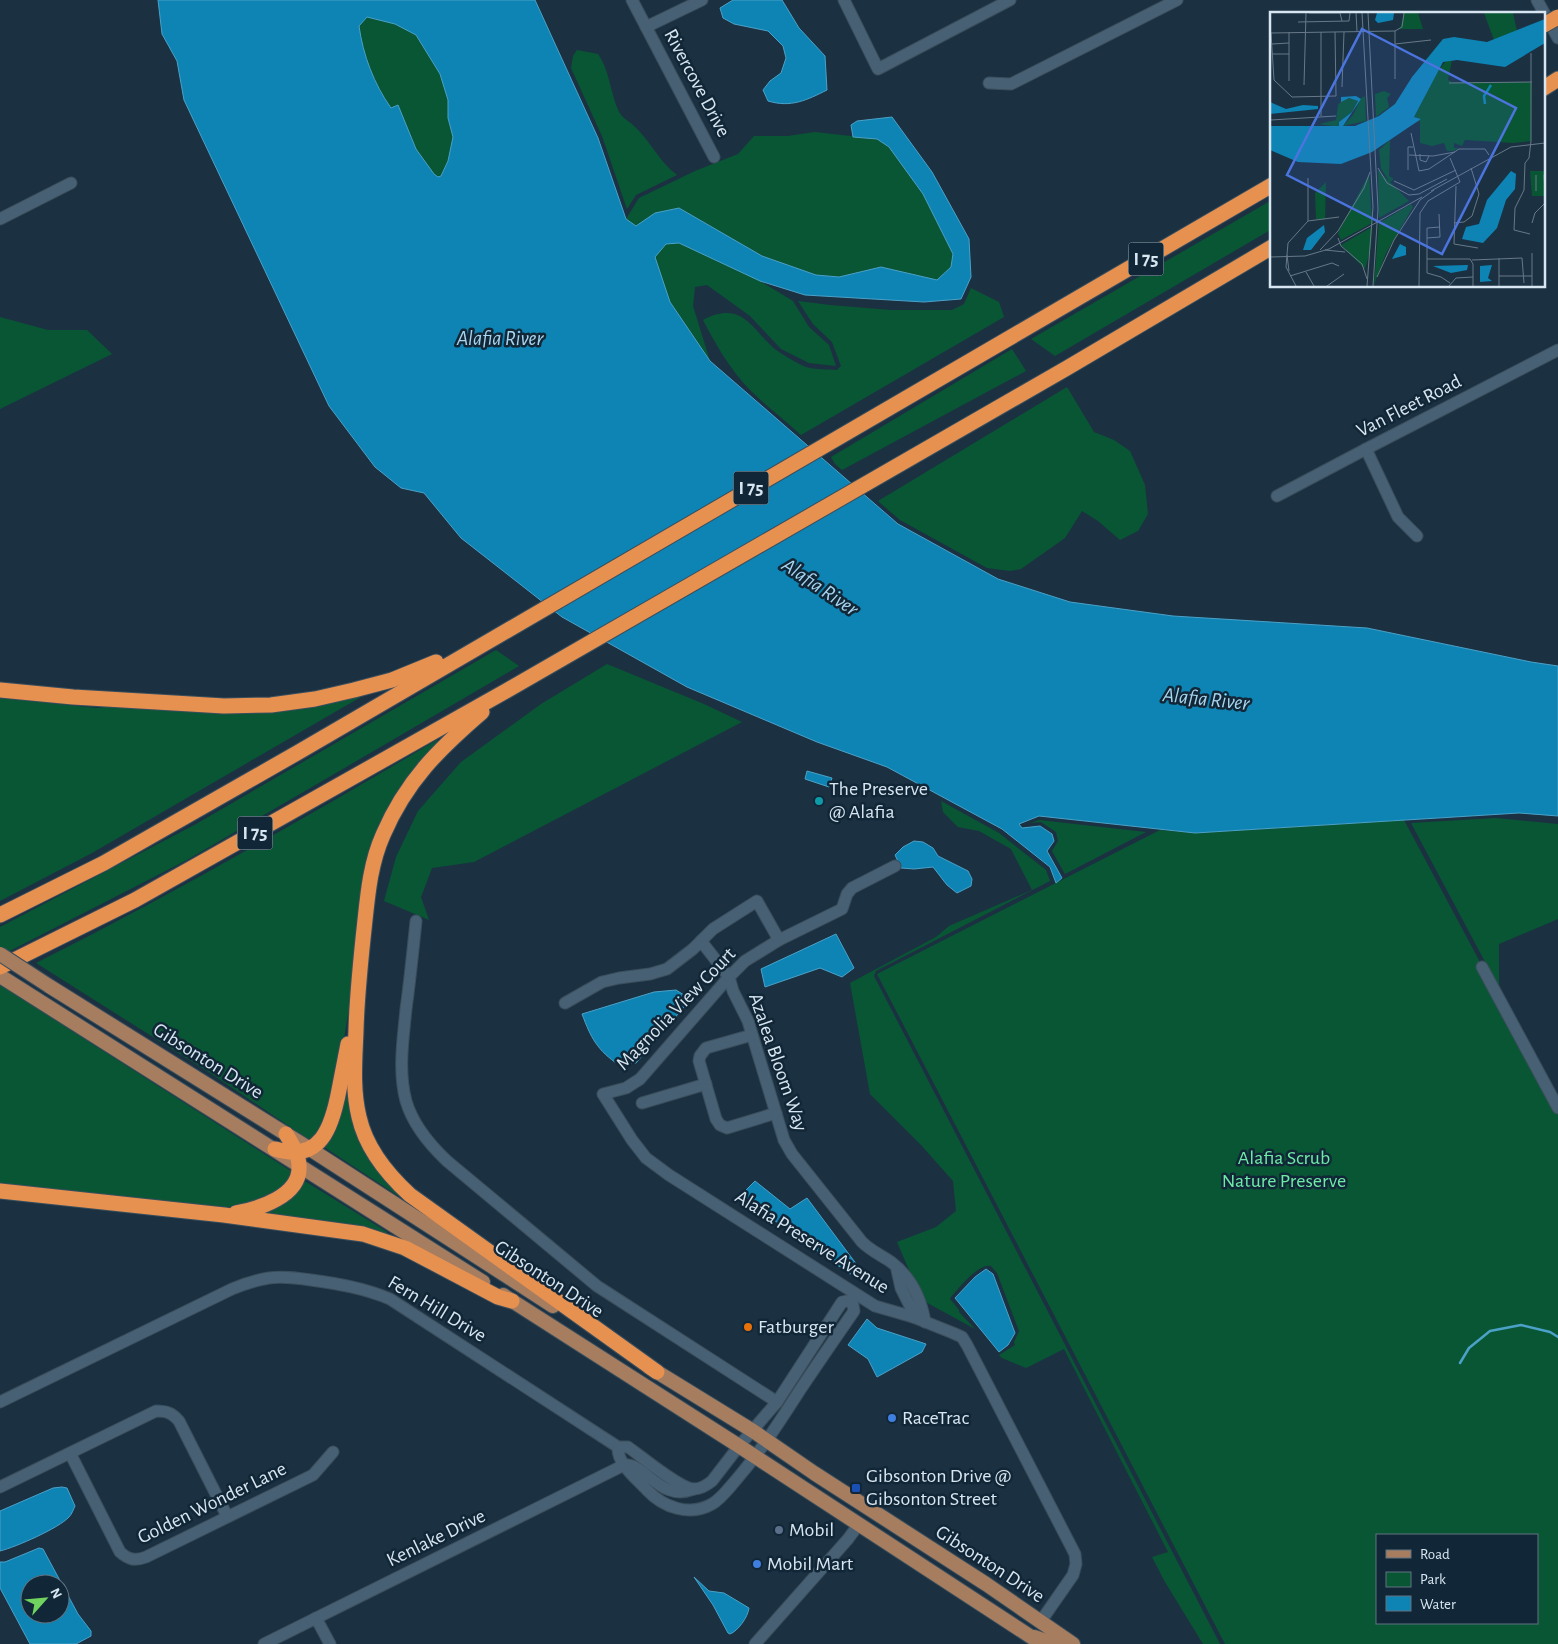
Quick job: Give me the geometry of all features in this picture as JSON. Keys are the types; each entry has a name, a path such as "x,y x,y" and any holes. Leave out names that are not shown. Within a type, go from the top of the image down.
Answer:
{"highway":[{"path":"1546,24 1558,17"},
{"name":"I 75","path":"0,915 112,858 297,753 1270,186"},
{"name":"I 75","path":"0,967 135,900 506,691 1270,249"},
{"path":"0,690 73,697 224,706 270,705 315,698 383,683 478,646"},
{"path":"506,691 453,738 419,773 399,804 382,836 370,876 357,996 354,1072 359,1118 367,1140 379,1161 388,1174 410,1195 435,1215 657,1372"},
{"path":"224,1215 248,1211 282,1196 296,1180 302,1156 326,1133 334,1114 357,996"},
{"path":"286,1134 302,1156"},
{"path":"275,1149 302,1156"},
{"path":"0,1191 224,1215 363,1234 405,1248 498,1297 512,1301"}],"main road":[{"name":"Gibsonton Drive","path":"0,954 286,1134"},
{"name":"Gibsonton Drive","path":"0,976 275,1149"},
{"name":"Gibsonton Drive","path":"302,1156 512,1301 739,1446 1036,1640 1055,1644"},
{"name":"Gibsonton Drive","path":"302,1156 753,1431 766,1442 1041,1621 1073,1644"},
{"path":"936,1574 968,1587 1022,1620 1041,1621"}],"street":[{"name":"Rivercove Drive","path":"632,0 714,157"},
{"path":"646,27 702,0"},
{"path":"844,0 878,69 1010,0"},
{"path":"989,82 1011,84 1177,0"},
{"path":"1537,0 1544,12"},
{"path":"1546,16 1558,38"},
{"path":"0,219 71,183"},
{"name":"Van Fleet Road","path":"1277,496 1558,350"},
{"path":"1366,449 1398,517 1417,536"},
{"name":"Magnolia View Court","path":"604,1094 626,1088 640,1079 745,961 779,940 842,909 847,894 852,888 895,866"},
{"path":"565,1003 602,982 650,974 667,969 685,957 713,929 757,900 779,940"},
{"name":"Gibsonton Drive","path":"416,921 402,1056 402,1078 406,1102 422,1134 447,1161 597,1286 777,1402"},
{"name":"Azalea Bloom Way","path":"701,941 729,977 752,1035 784,1140 801,1167 862,1242 896,1268 911,1283 922,1305 925,1322"},
{"path":"1482,967 1558,1108"},
{"path":"752,1035 702,1051 699,1061 716,1119 723,1126 736,1126 776,1113"},
{"path":"642,1103 706,1084"},
{"name":"Alafia Preserve Avenue","path":"604,1094 632,1140 646,1158 669,1175 854,1298 913,1317 962,1337 968,1345 1074,1554 1076,1564 1073,1575 1041,1621"},
{"path":"896,1268 901,1288 911,1308 913,1317"},
{"name":"Fern Hill Drive","path":"0,1402 232,1289 251,1282 289,1277 347,1285 390,1299 618,1447 628,1447 681,1485 694,1489"},
{"path":"618,1447 618,1456 624,1465 662,1504 683,1511 704,1508 713,1504 756,1457 854,1311 854,1298 842,1302 777,1402 707,1485 684,1493 671,1491 634,1466 624,1465"},
{"path":"0,1487 156,1411 166,1411 174,1415 179,1421 227,1516"},
{"name":"Golden Wonder Lane","path":"70,1453 120,1552 128,1558 136,1560 146,1557 313,1474 333,1452"},
{"name":"Kenlake Drive","path":"264,1644 624,1465"},
{"path":"755,1644 848,1539 859,1524"},
{"path":"316,1618 330,1644"}],"green space":[{"path":"367,17 395,24 416,35 440,74 448,100 448,118 453,137 448,161 441,176 437,177 434,174 416,149 398,105 391,108 374,79 363,48 359,26"},
{"path":"577,50 598,54 605,68 620,114 639,131 665,164 677,175 636,195 627,209 602,136 571,68 573,56"},
{"path":"815,132 877,139 889,147 923,194 953,254 951,267 937,280 881,267 839,277 816,275 762,256 679,208 655,213 636,226 626,219 639,198 695,171 738,154 754,136 788,136"},
{"path":"1270,201 1270,230 1055,356 1031,339"},
{"path":"679,243 760,281 793,301 809,327 829,345 836,366 809,363 781,349 750,316 707,285 695,287 693,306 710,361 670,302 655,257 666,244"},
{"path":"971,288 999,302 1004,317 801,435 751,391 737,375 724,357 703,320 717,314 729,313 739,316 755,328 770,345 803,366 837,370 841,366 832,342 813,324 798,301 891,310 952,310 964,304"},
{"path":"0,317 48,330 87,330 112,354 0,409"},
{"path":"1012,349 1026,371 842,470 835,464 831,457"},
{"path":"1067,387 1094,432 1114,440 1130,451 1145,485 1148,514 1138,531 1120,540 1098,521 1082,511 1065,538 1021,569 1010,571 987,568 900,520 878,501"},
{"path":"496,650 519,666 187,860 0,956 0,927 196,824"},
{"path":"607,664 704,704 742,722 474,862 432,868 421,897 429,920 384,901 396,857 418,811 461,762 541,704"},
{"path":"366,694 92,853 0,901 0,698 97,708 142,702 204,708"},
{"path":"437,740 441,744 386,824 351,997 333,1104 314,1138 308,1139 213,1075 36,963 238,855"},
{"path":"941,801 999,833 1046,870 1050,881 876,971 874,976 1220,1644 1203,1644 1165,1582 1152,1557 1168,1552 1064,1349 1026,1368 1002,1358 999,1355 1015,1345 1014,1342 1019,1331 997,1273 991,1266 980,1268 975,1272 950,1299 975,1329 922,1300 897,1242 936,1227 956,1211 953,1181 921,1145 870,1094 850,983 936,937 949,926 1032,890 1011,849 979,831 958,827 943,812"},
{"path":"1496,818 1558,824 1558,919 1499,944 1499,988 1411,823"},
{"path":"1039,820 1146,832 1065,874 1052,851 1058,841 1056,832 1041,822 1030,823"},
{"name":"Alafia Scrub Nature Preserve","path":"1404,820 1558,1108 1558,1644 1225,1644 877,974 1160,830 1195,833"},
{"path":"0,985 294,1173 294,1175 271,1197 231,1208 0,1187"},
{"path":"344,1093 349,1095 403,1199 324,1147 336,1129"},
{"path":"303,1180 387,1232 387,1235 255,1214"}],"water":[{"name":"Alafia River","path":"158,0 535,0 598,138 626,219 636,226 655,213 679,208 762,256 816,275 839,277 881,267 937,280 951,267 953,254 923,194 889,147 877,139 853,137 851,125 857,121 892,117 932,172 969,239 971,277 961,299 924,302 805,295 760,281 679,243 666,244 655,257 670,302 710,361 898,524 998,579 1070,602 1173,616 1367,628 1558,666 1558,816 1519,813 1195,833 1039,816 1019,824 1022,828 1040,826 1052,834 1054,841 1047,851 1062,878 1056,883 1050,867 1002,829 887,767 817,742 687,687 562,617 461,538 424,493 401,488 375,467 329,406 184,100 177,61 162,34","holes":["367,17 395,24 416,35 440,74 448,100 448,118 453,137 448,161 441,176 438,177 416,149 398,105 391,108 385,99 374,79 363,48 359,26"]},
{"path":"733,0 782,0 799,28 825,56 827,90 799,102 784,104 768,101 763,90 770,81 781,73 786,58 783,46 768,31 734,24 723,18 720,8"},
{"path":"807,771 832,778 829,787 805,779"},
{"path":"914,841 923,842 933,848 938,856 968,871 972,879 971,886 957,893 947,885 933,867 901,868 895,855 903,847"},
{"path":"836,934 854,968 842,977 820,968 765,987 761,969"},
{"path":"676,990 684,995 684,1007 636,1063 619,1065 605,1054 592,1037 582,1014 654,992"},
{"path":"755,1181 790,1209 807,1198 860,1269 850,1274 740,1196"},
{"path":"986,1269 993,1274 1015,1333 1008,1345 999,1352 955,1298 975,1277"},
{"path":"867,1319 877,1328 926,1344 922,1352 877,1377 868,1359 848,1345"},
{"path":"53,1488 67,1488 75,1506 69,1517 37,1537 0,1551 0,1511"},
{"path":"39,1548 43,1549 56,1574 20,1574 20,1624 70,1624 70,1599 91,1631 91,1636 76,1644 30,1644 0,1588 0,1562 5,1562"},
{"path":"694,1577 709,1591 724,1593 749,1608 745,1619 733,1632 728,1633 713,1605"}],"waterway":[{"path":"1460,1363 1469,1348 1490,1331 1521,1325 1550,1332 1558,1337"}],"place":[{"name":"The Preserve @ Alafia","path":"819,801"},
{"name":"Fatburger","path":"748,1327"},
{"name":"RaceTrac","path":"892,1418"},
{"name":"Gibsonton Drive @ Gibsonton Street","path":"856,1488"},
{"name":"Mobil","path":"779,1530"},
{"name":"Mobil Mart","path":"757,1564"}]}
